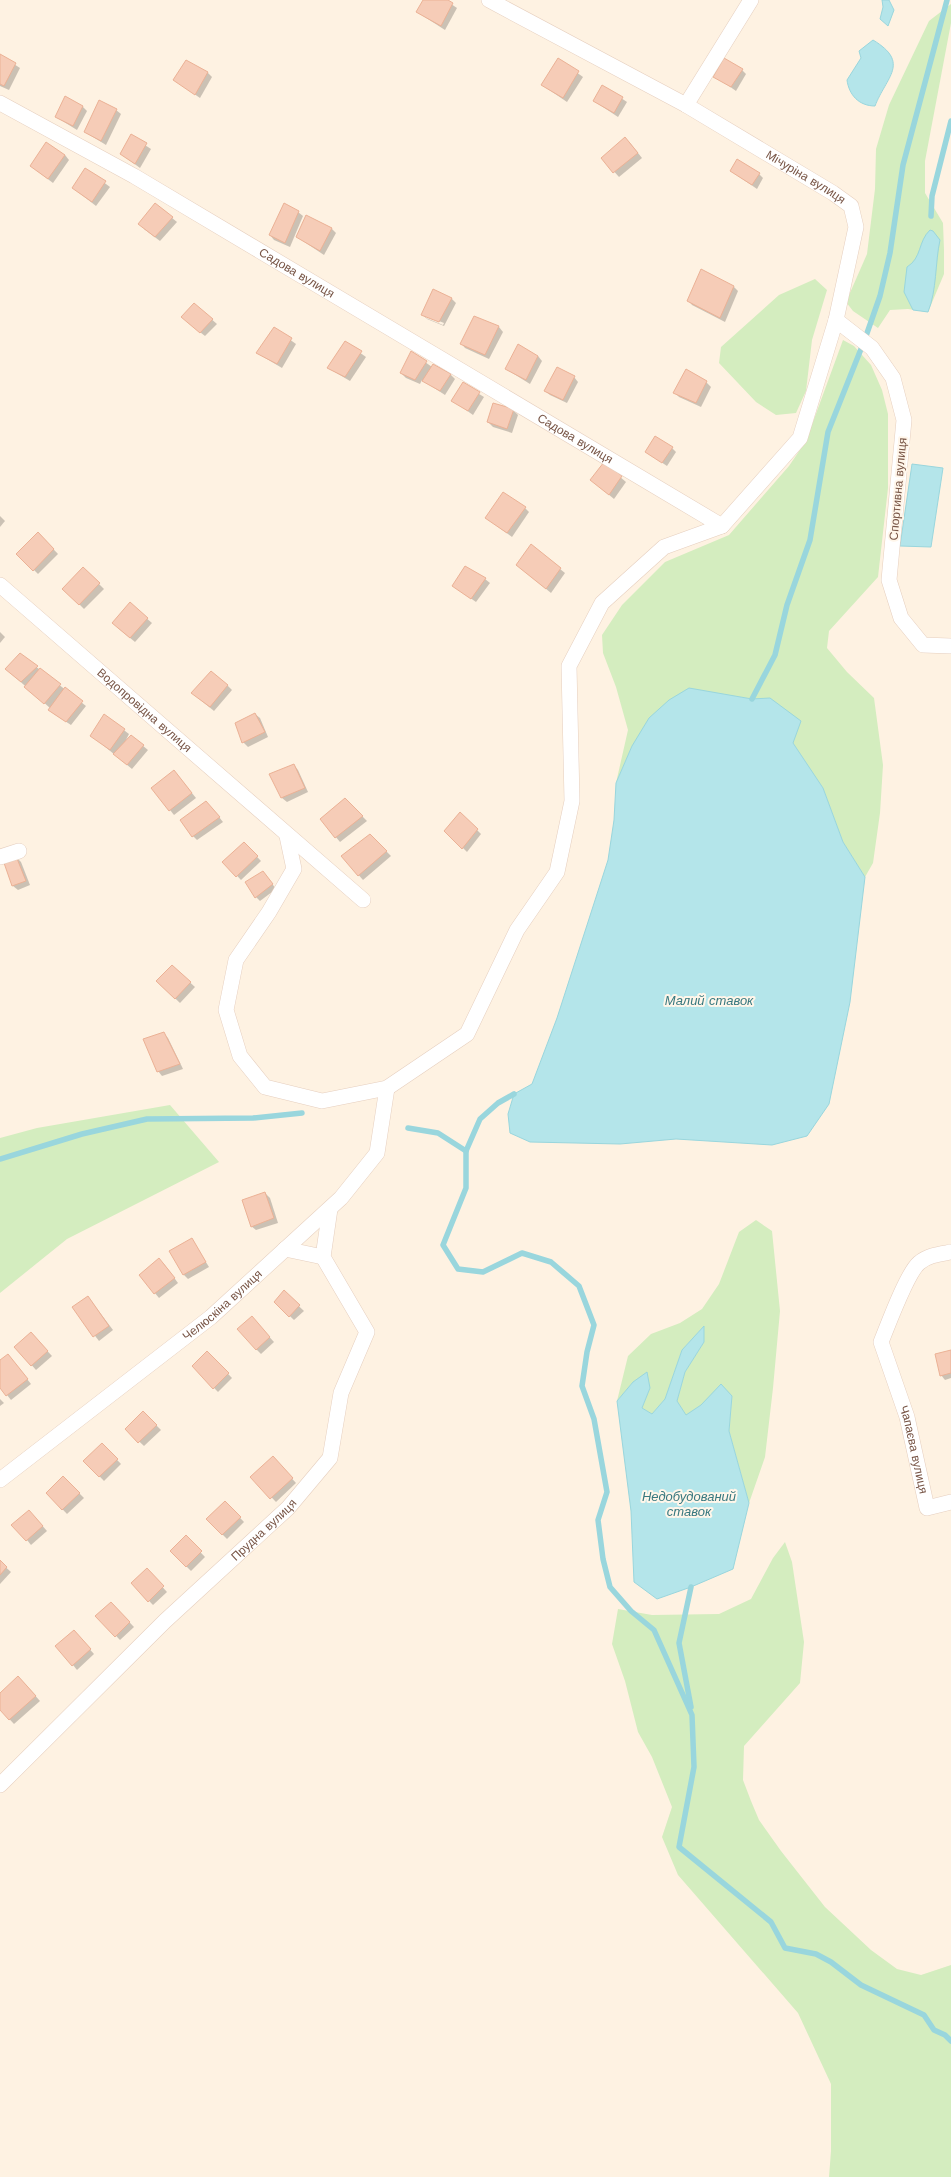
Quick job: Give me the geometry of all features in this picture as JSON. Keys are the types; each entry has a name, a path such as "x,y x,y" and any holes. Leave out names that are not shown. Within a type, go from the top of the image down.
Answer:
{"street":[{"name":"Мічуріна вулиця","path":"489,0 686,106 833,193 851,206 856,227 836,320 800,438 722,526"},
{"path":"686,106 751,0"},
{"name":"Садова вулиця","path":"0,103 134,176 722,526"},
{"name":"Спортивна вулиця","path":"836,320 872,348 893,378 904,420 889,580 901,618 924,645 951,646"},
{"path":"288,836 294,870 236,960 226,1010 240,1056 265,1087 322,1101 387,1088 467,1034 517,930 557,872 572,801 569,666 602,603 664,547 722,526"},
{"name":"Водопровідна вулиця","path":"0,585 363,900"},
{"path":"0,857 19,851"},
{"name":"Челюскіна вулиця","path":"0,1480 211,1316 341,1198 377,1153 387,1088"},
{"path":"285,1249 323,1257 330,1209"},
{"name":"Чапаєва вулиця","path":"951,1252 929,1257 918,1264 900,1296 882,1342 889,1368 907,1417 927,1508 951,1502"},
{"name":"Прудна вулиця","path":"0,1785 165,1621 288,1508 330,1458 341,1393 367,1332 323,1257"}],"green space":[{"path":"951,4 951,23 925,161 925,193 943,223 944,274 928,312 908,309 890,310 878,328 853,311 846,302 867,254 875,189 876,149 889,105 929,21"},
{"path":"815,279 827,290 812,340 806,391 796,413 776,415 756,402 719,363 721,347 779,295"},
{"path":"843,340 854,346 871,365 882,390 888,414 888,488 878,577 829,631 827,648 847,672 874,698 883,765 880,813 873,863 865,877 843,842 823,788 793,743 770,699 752,699 734,696 632,746 616,783 628,730 616,687 603,653 602,635 622,605 665,562 729,535 789,466 806,441"},
{"path":"170,1105 219,1162 67,1239 0,1293 0,1138 37,1128"},
{"path":"756,1220 772,1231 780,1311 765,1457 749,1503 729,1431 732,1396 701,1405 686,1416 677,1401 685,1372 704,1342 703,1327 682,1350 665,1399 652,1414 642,1408 650,1388 633,1382 617,1401 628,1356 651,1334 680,1323 702,1309 719,1284 739,1232"},
{"path":"785,1542 792,1562 804,1642 800,1683 744,1746 743,1780 759,1820 781,1851 825,1907 871,1950 897,1969 921,1975 951,1965 951,2177 829,2177 831,2151 831,2084 798,2013 678,1875 662,1837 672,1807 652,1757 638,1732 625,1681 612,1644 618,1609 652,1615 719,1614 751,1599 773,1558"}],"water":[{"path":"882,0 889,0 894,10 888,26 880,19 883,7"},
{"path":"873,40 884,48 891,56 893,63 892,71 875,106 864,104 856,99 850,90 847,80 861,58 859,51"},
{"path":"930,230 933,231 940,240 933,295 928,312 913,310 904,292 907,267 915,259 923,239"},
{"path":"912,464 943,468 931,547 900,546"},
{"name":"Малий ставок","path":"689,688 752,699 770,698 801,721 793,743 823,788 843,842 865,877 850,1002 829,1104 807,1136 772,1145 676,1139 620,1144 530,1142 510,1133 508,1114 514,1094 532,1084 557,1018 608,860 614,820 616,783 632,746 649,718 669,700"},
{"name":"Недобудований ставок","path":"704,1326 704,1342 685,1372 677,1401 686,1415 701,1405 721,1384 732,1396 729,1431 749,1503 733,1569 691,1587 657,1599 634,1582 631,1511 617,1401 633,1382 647,1372 650,1388 642,1408 652,1414 665,1399 682,1350"}],"building":[{"path":"423,0 448,0 453,3 441,26 416,12"},
{"path":"0,54 16,63 4,86 0,84"},
{"path":"558,58 579,71 563,98 541,85"},
{"path":"724,58 743,69 731,87 713,77"},
{"path":"186,60 208,72 195,95 173,80"},
{"path":"602,85 623,97 614,113 593,101"},
{"path":"65,96 83,106 73,126 55,117"},
{"path":"99,100 117,109 101,141 84,132"},
{"path":"131,134 147,143 135,164 120,154"},
{"path":"625,137 638,153 613,173 601,158"},
{"path":"46,142 65,155 48,179 30,166"},
{"path":"737,159 760,173 752,185 730,171"},
{"path":"85,168 106,181 92,202 72,188"},
{"path":"155,203 173,217 155,237 138,224"},
{"path":"284,203 299,211 285,243 269,235"},
{"path":"306,215 332,228 320,251 296,237"},
{"path":"701,269 734,286 720,318 687,301"},
{"path":"433,289 452,298 439,322 421,315"},
{"path":"194,303 213,319 200,333 181,317"},
{"path":"474,316 499,326 485,355 460,344"},
{"path":"274,327 292,338 277,364 256,353"},
{"path":"345,341 362,351 345,377 327,368"},
{"path":"518,344 538,356 526,380 505,369"},
{"path":"411,351 427,361 415,380 400,373"},
{"path":"433,364 451,374 440,391 422,381"},
{"path":"557,367 575,376 563,400 544,391"},
{"path":"686,369 707,381 696,403 673,393"},
{"path":"463,382 480,392 468,411 451,401"},
{"path":"493,403 514,409 507,429 487,422"},
{"path":"655,436 673,447 662,463 645,452"},
{"path":"604,462 622,476 609,495 590,480"},
{"path":"503,492 526,507 507,533 485,518"},
{"path":"38,532 54,549 33,571 16,554"},
{"path":"531,544 561,568 546,589 516,565"},
{"path":"465,566 486,578 471,599 452,586"},
{"path":"83,567 100,583 79,605 62,589"},
{"path":"130,602 148,618 130,638 112,623"},
{"path":"20,653 38,666 21,682 5,669"},
{"path":"40,668 61,684 44,704 24,687"},
{"path":"211,671 228,685 210,707 191,693"},
{"path":"65,687 83,701 66,722 48,710"},
{"path":"255,713 265,732 242,743 235,723"},
{"path":"104,714 125,729 110,750 90,736"},
{"path":"131,735 144,745 127,765 113,754"},
{"path":"294,764 305,788 281,798 269,774"},
{"path":"174,770 192,793 169,811 151,788"},
{"path":"345,798 363,816 335,838 320,819"},
{"path":"206,801 220,817 192,837 180,820"},
{"path":"460,812 478,829 462,849 444,831"},
{"path":"370,834 387,851 358,876 341,856"},
{"path":"244,842 258,856 236,877 222,862"},
{"path":"16,856 26,881 12,886 3,860"},
{"path":"263,871 273,884 255,898 245,882"},
{"path":"172,965 191,982 175,999 156,981"},
{"path":"164,1032 180,1064 157,1072 143,1039"},
{"path":"265,1192 274,1218 251,1227 242,1200"},
{"path":"192,1238 206,1262 183,1275 169,1251"},
{"path":"159,1258 175,1278 154,1294 139,1275"},
{"path":"284,1290 300,1305 289,1317 274,1302"},
{"path":"88,1296 109,1326 93,1337 72,1307"},
{"path":"252,1316 270,1337 256,1350 237,1329"},
{"path":"31,1332 48,1351 31,1366 14,1347"},
{"path":"951,1350 951,1373 940,1376 935,1354"},
{"path":"207,1351 229,1373 213,1389 192,1366"},
{"path":"8,1354 28,1379 6,1396 0,1388 0,1360"},
{"path":"143,1411 157,1425 138,1443 125,1429"},
{"path":"102,1443 118,1459 99,1477 83,1461"},
{"path":"273,1456 293,1478 270,1499 250,1477"},
{"path":"63,1476 80,1493 62,1510 46,1493"},
{"path":"225,1501 241,1517 222,1535 206,1519"},
{"path":"29,1510 43,1526 26,1541 11,1525"},
{"path":"186,1535 202,1551 186,1567 170,1551"},
{"path":"0,1560 7,1567 0,1575"},
{"path":"147,1568 164,1586 148,1602 131,1583"},
{"path":"111,1602 130,1622 115,1637 95,1616"},
{"path":"74,1630 91,1649 72,1666 55,1646"},
{"path":"18,1676 36,1696 9,1720 0,1710 0,1693"}],"waterway":[{"path":"866,336 880,296 890,253 903,165 947,0"},
{"path":"931,216 932,196 951,121"},
{"path":"752,699 775,655 787,605 810,540 828,432 863,344"},
{"path":"514,1094 498,1103 480,1119 466,1151 466,1188 443,1245 458,1269 483,1272 522,1253 551,1262 579,1286 594,1325 587,1352 582,1386 594,1419 607,1492 598,1520 603,1559 610,1587 631,1611 654,1630 692,1715 694,1767 679,1847 771,1922 785,1948 816,1954 831,1962 861,1985 924,2015 934,2030 945,2035 951,2041"},
{"path":"0,1159 82,1134 147,1119 253,1118 302,1113"},
{"path":"408,1128 438,1133 466,1151"},
{"path":"691,1587 679,1643 691,1707"}]}
